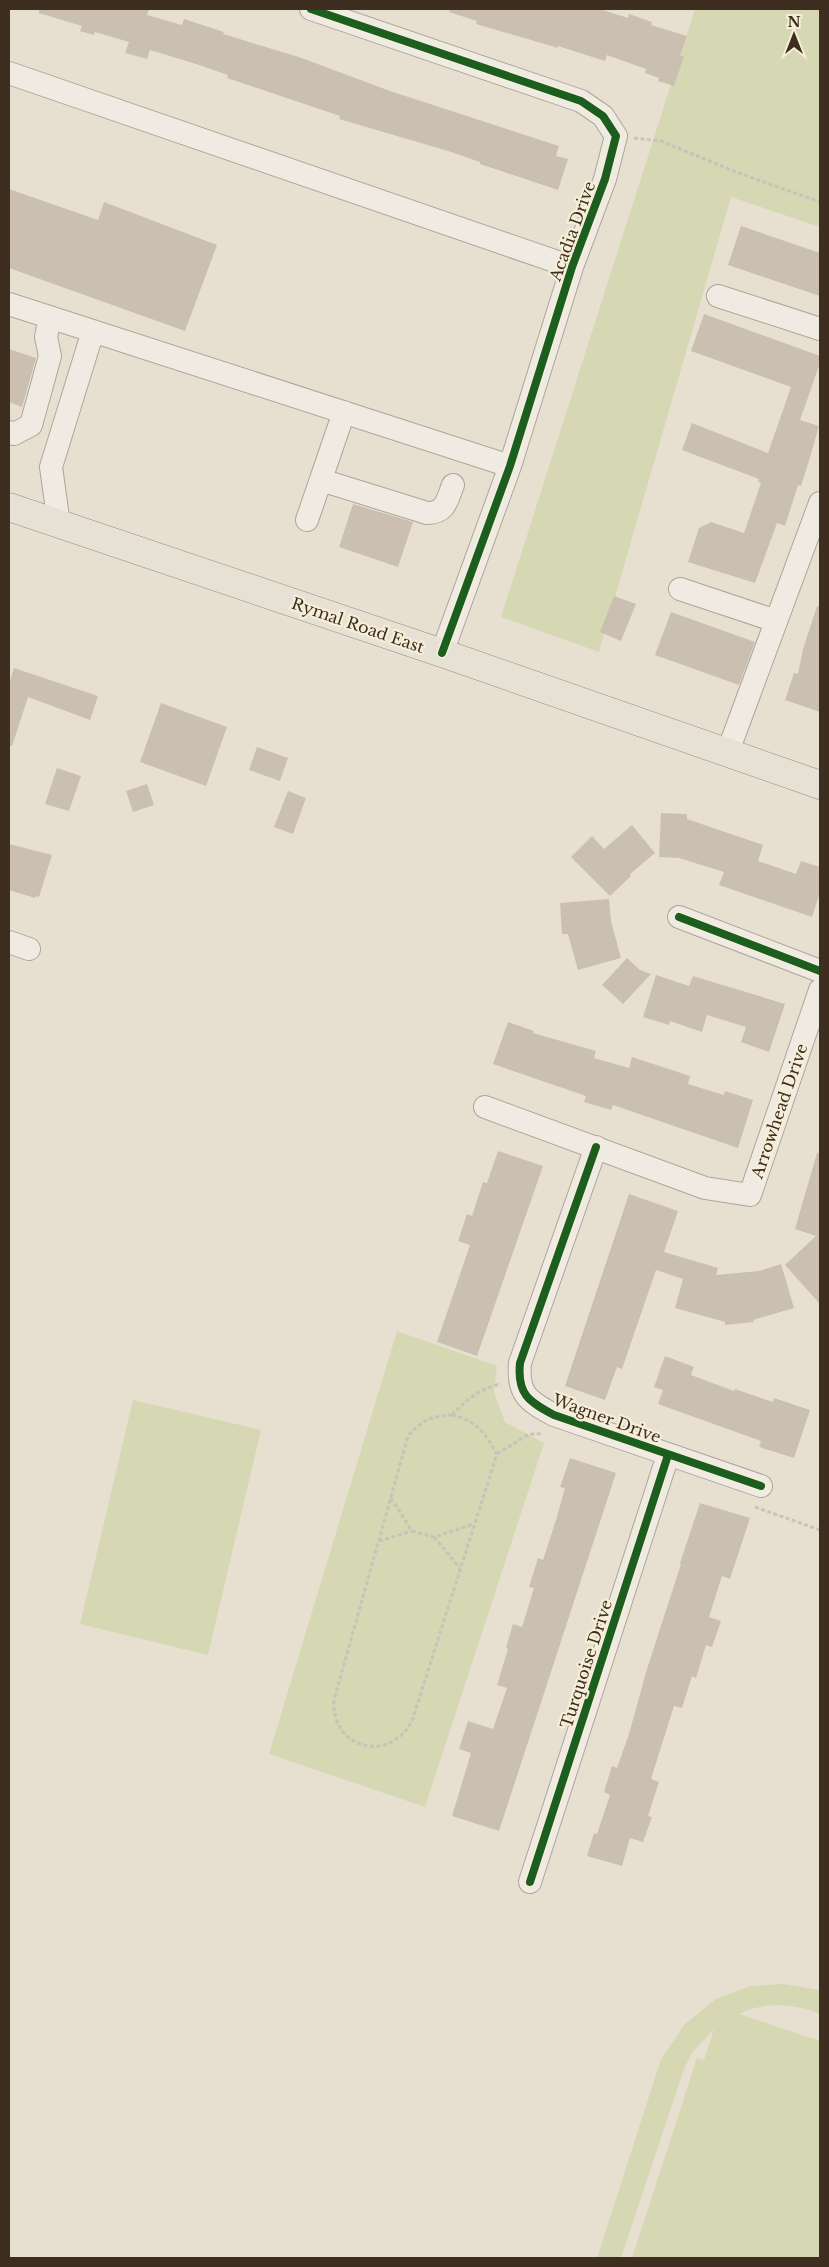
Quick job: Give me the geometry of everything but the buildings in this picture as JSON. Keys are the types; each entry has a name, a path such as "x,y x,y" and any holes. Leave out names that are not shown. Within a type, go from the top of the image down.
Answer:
{"main road":[{"name":"Rymal Road East","path":"9,507 442,653 820,785"}],"street":[{"path":"311,9 369,18 582,101 603,116 616,136"},
{"path":"9,73 572,267"},
{"name":"Acadia Drive","path":"442,653 510,466 572,267 605,179 616,136"},
{"path":"718,296 820,328"},
{"path":"9,304 510,466"},
{"path":"9,432 14,434 31,425 50,356 46,337 50,317"},
{"path":"58,524 51,467 93,331"},
{"path":"307,520 344,412"},
{"path":"321,480 427,513 436,513 444,508 453,484"},
{"path":"727,754 820,503"},
{"path":"680,589 776,622"},
{"path":"679,917 820,971"},
{"name":"Arrowhead Drive","path":"485,1107 705,1188 750,1195 820,990"},
{"path":"518,1380 520,1363 596,1147"},
{"name":"Wagner Drive","path":"518,1380 525,1395 534,1405 554,1415 761,1486"},
{"name":"Turquoise Drive","path":"530,1882 668,1455"}],"path":[{"path":"616,136 662,141 736,172 820,202"},
{"path":"452,1415 461,1404 494,1385 518,1380"},
{"path":"496,1454 490,1442 475,1425 468,1419 452,1415 435,1416 424,1420 408,1436 334,1700 335,1718 338,1726 350,1739 358,1744 376,1747 385,1745 394,1742 407,1729 496,1454 529,1434 539,1434 554,1415"},
{"path":"391,1498 412,1530"},
{"path":"434,1537 474,1524"},
{"path":"378,1541 412,1530 434,1537 460,1568"}],"green space":[{"path":"695,9 820,9 820,227 731,197 599,652 501,617"},
{"path":"397,1331 497,1366 494,1392 505,1422 544,1443 425,1807 269,1754"},
{"path":"133,1400 261,1430 208,1655 80,1624"},
{"path":"783,1984 820,1990 820,2014 801,2008 779,2005 758,2007 739,2014 820,2041 820,2258 632,2258 697,2058 704,2060 714,2029 692,2053 684,2069 621,2258 597,2258 661,2059 685,2024 716,1999 750,1986"}],"cycle path":[{"path":"311,9 581,101 603,116 616,136 605,179 572,267 510,466 442,653"},
{"path":"679,917 820,971"},
{"path":"596,1147 520,1363 520,1382 523,1389 531,1401 554,1415 761,1486"},
{"path":"530,1882 668,1455"}]}
